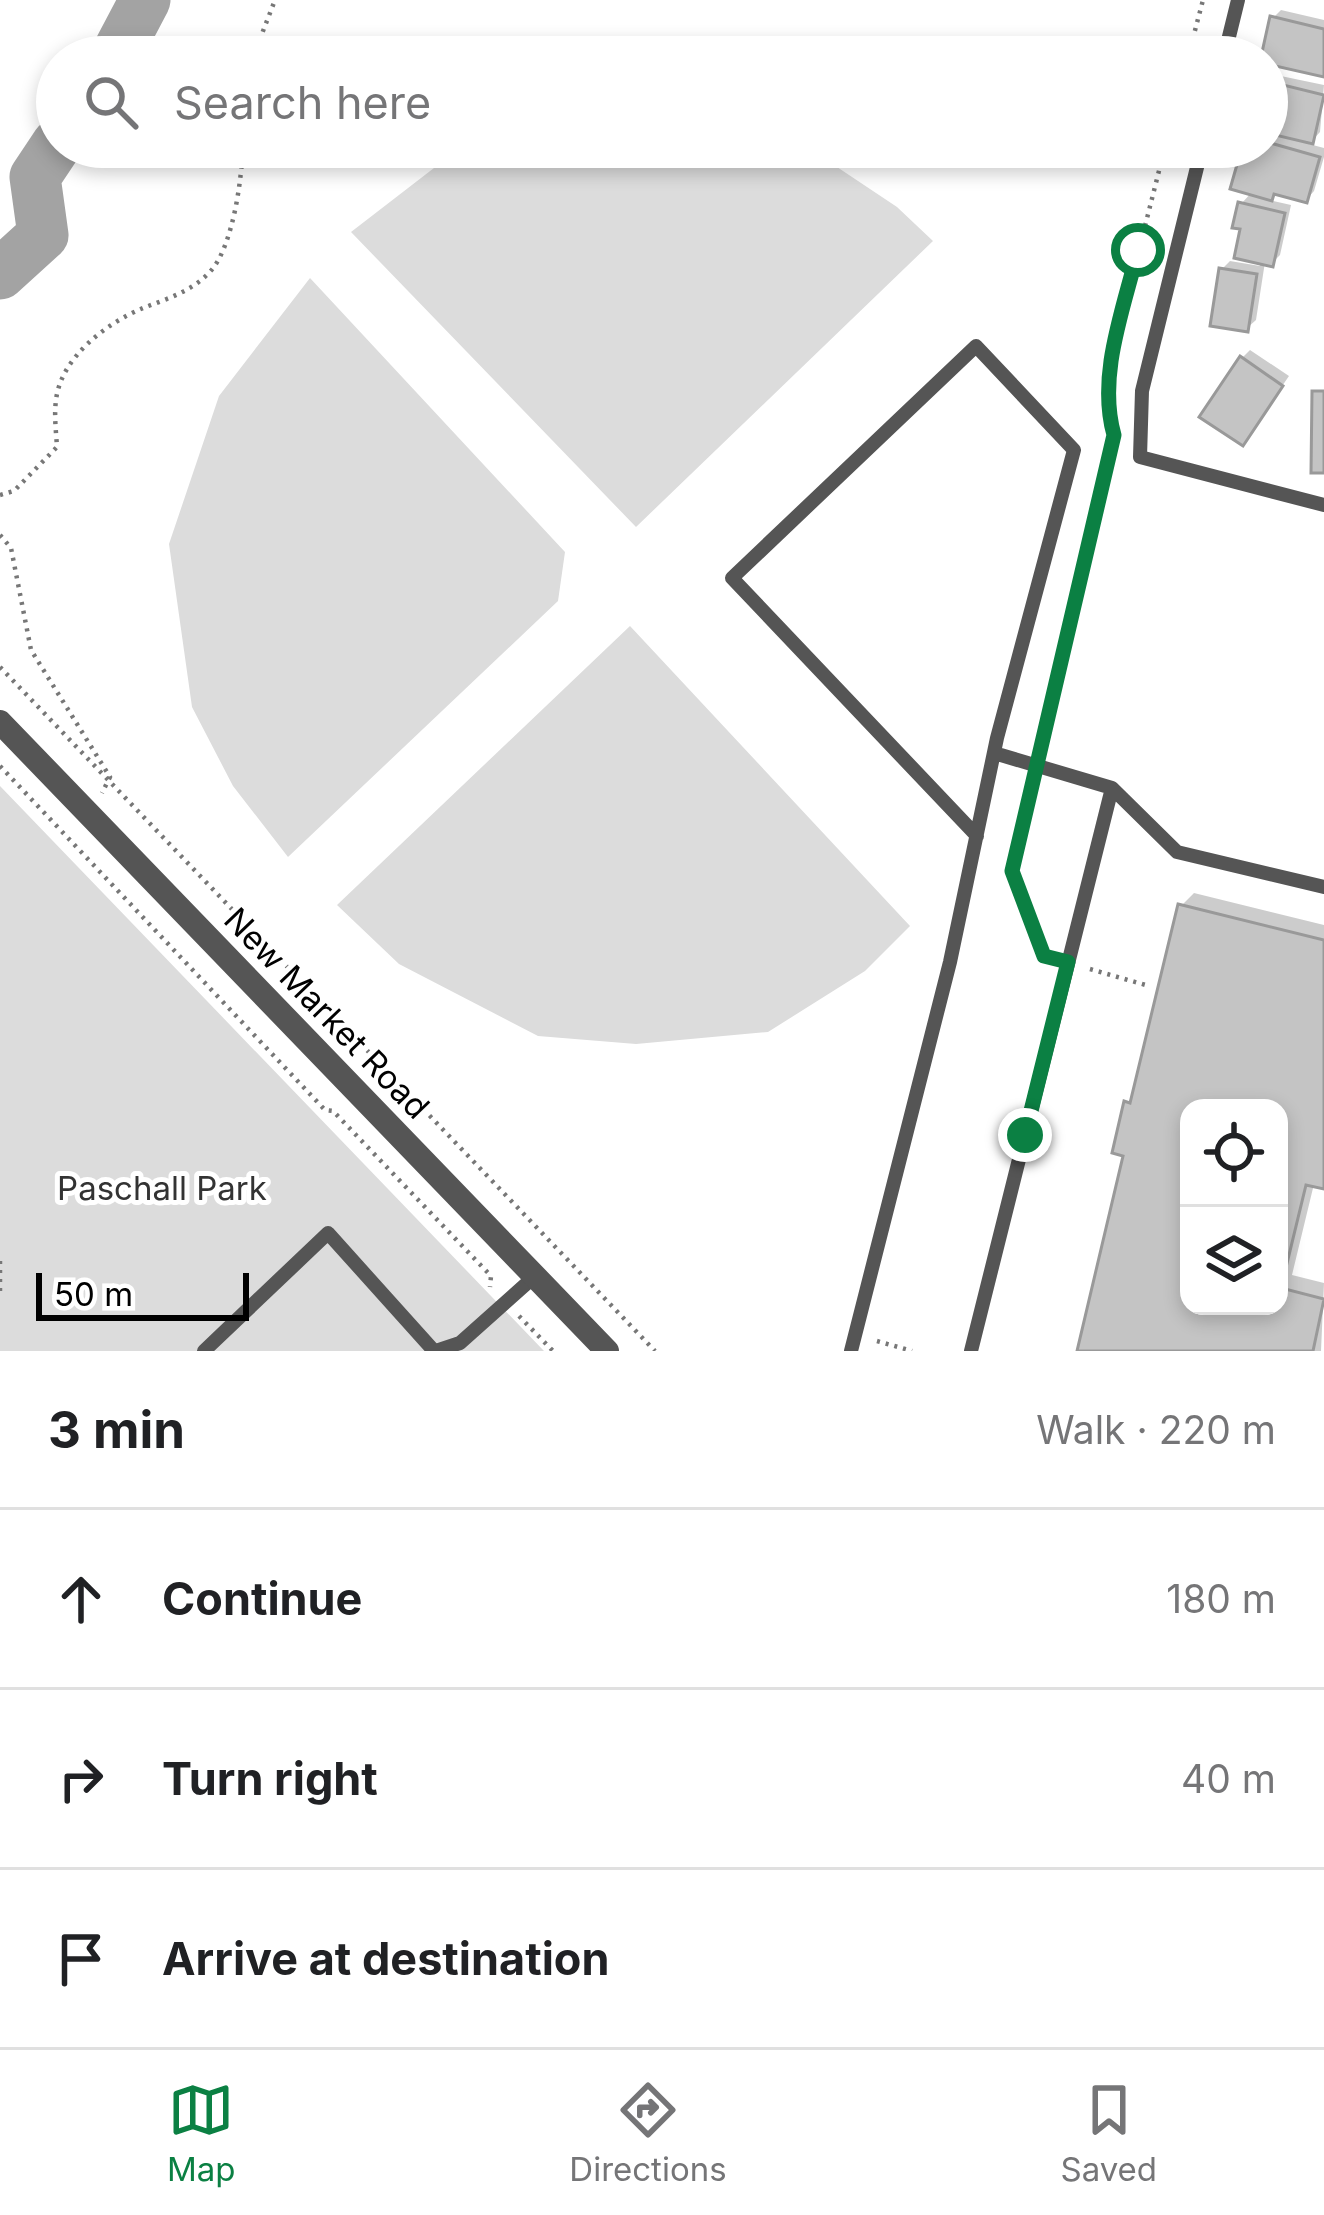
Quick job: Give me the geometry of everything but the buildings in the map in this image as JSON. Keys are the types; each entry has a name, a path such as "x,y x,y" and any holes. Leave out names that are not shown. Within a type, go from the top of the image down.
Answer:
{"street":[{"name":"New Market Road","path":"0,722 607,1351"}],"lane":[{"path":"1229,36 1238,0"},
{"path":"1197,168 1142,391 1140,457 1324,505"},
{"path":"851,1351 950,962 977,836 994,754 1074,450 976,346 732,578 977,836"},
{"path":"994,754 1112,788 1177,852 1324,887"},
{"path":"971,1351 1112,788"},
{"path":"204,1351 328,1233 435,1351 460,1343 535,1276"}],"path":[{"path":"261,36 275,0"},
{"path":"1194,36 1203,0"},
{"path":"0,495 14,491 57,447 56,398 62,377 92,340 108,326 192,288 219,260 241,168"},
{"path":"1149,986 1044,956 1012,871 1114,435 1109,390 1112,357 1160,168"},
{"path":"0,535 11,548 31,650 110,777 91,817"},
{"path":"0,668 655,1351"},
{"path":"0,766 325,1110 333,1111 490,1276 489,1286 553,1351"},
{"path":"0,1261 0,1292"},
{"path":"856,1335 912,1351"}],"green space":[{"path":"434,168 838,168 897,207 933,241 636,527 351,232"},
{"path":"310,278 565,552 558,601 288,857 233,786 192,707 169,544 219,396"},
{"path":"630,626 910,926 865,971 768,1032 636,1044 538,1036 399,964 337,905"},
{"name":"Paschall Park","path":"0,786 544,1351 0,1351"}],"waterway":[{"path":"126,36 145,0"},
{"path":"0,274 43,235 35,177 41,168"}],"route":[{"path":"1025,1135 1068,962 1044,956 1012,871 1114,435 1109,390 1112,357 1138,250"}]}
